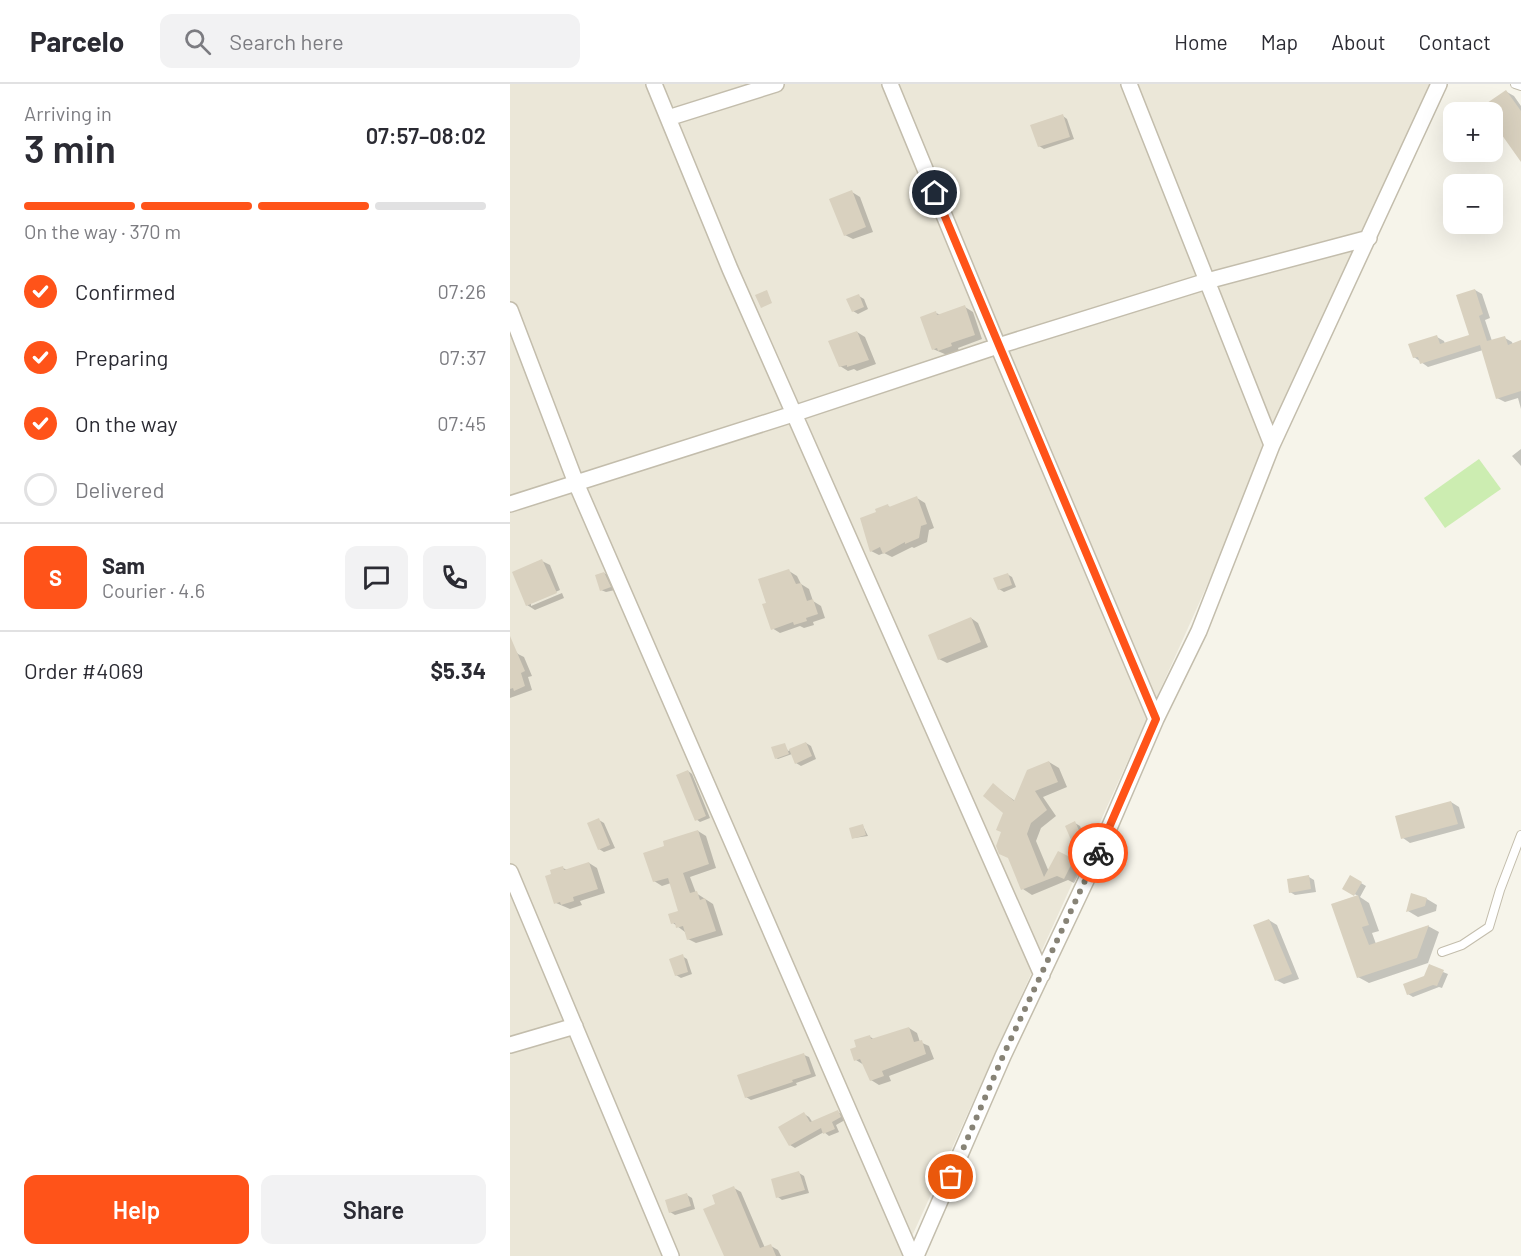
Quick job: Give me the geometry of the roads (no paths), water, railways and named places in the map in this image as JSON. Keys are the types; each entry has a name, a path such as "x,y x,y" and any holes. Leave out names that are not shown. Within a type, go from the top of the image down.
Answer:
{"street":[{"path":"654,84 730,269 1042,975"},
{"path":"668,118 776,84"},
{"path":"890,84 1156,719"},
{"path":"1129,84 1272,445"},
{"path":"914,1256 1003,1056 1091,870 1156,719 1199,631 1272,445 1439,84"},
{"path":"510,504 1207,281 1369,238"},
{"path":"510,310 576,483 914,1256"},
{"path":"510,872 671,1256"},
{"path":"510,1045 575,1026"}],"lane":[{"path":"1515,84 1521,86"},
{"path":"1442,952 1462,945 1489,927 1521,835"}]}
